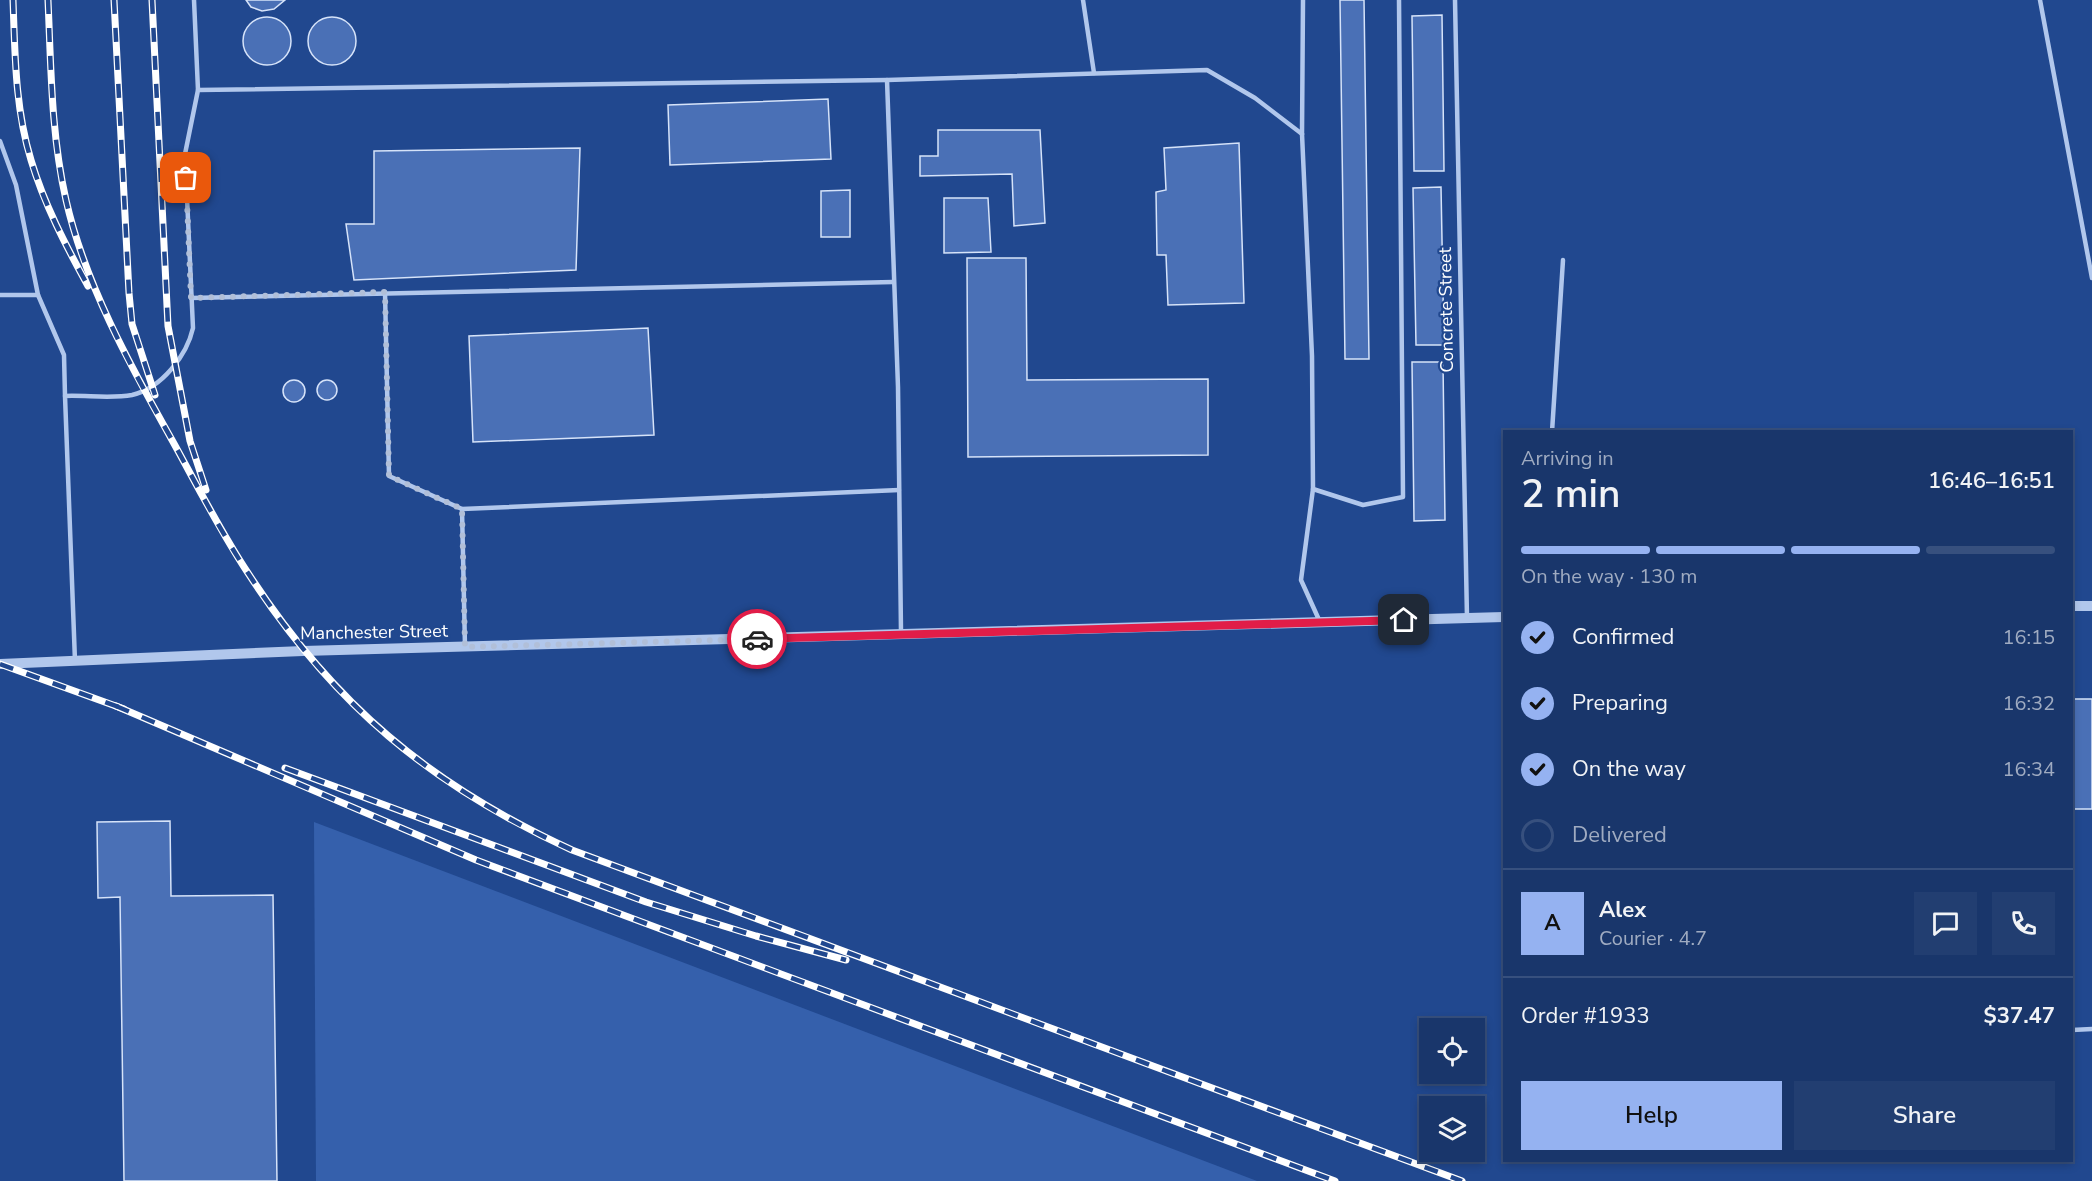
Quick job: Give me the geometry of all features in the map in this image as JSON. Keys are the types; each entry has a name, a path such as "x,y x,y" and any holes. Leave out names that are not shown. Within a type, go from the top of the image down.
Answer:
{"street":[{"path":"2073,606 2092,606"},
{"name":"Manchester Street","path":"0,664 465,647 1503,617"}],"lane":[{"path":"65,396 132,394 162,378 184,354 190,342 193,328 185,154 198,90 194,0"},
{"path":"1083,0 1094,73"},
{"path":"1303,0 1302,134 1312,356 1313,489 1301,580 1320,623"},
{"path":"1313,489 1363,505 1403,497 1399,0"},
{"name":"Concrete Street","path":"1455,0 1467,618"},
{"path":"2040,0 2092,278"},
{"path":"198,90 887,80 1207,70 1255,98 1302,134"},
{"path":"887,80 901,635"},
{"path":"0,141 16,185 38,295 64,356 75,661"},
{"path":"1552,430 1563,260"},
{"path":"191,298 893,282"},
{"path":"385,292 389,476 462,509 899,490"},
{"path":"0,295 38,295"},
{"path":"462,509 465,647"},
{"path":"2073,1030 2092,1029"}],"shaded area":[{"path":"314,822 1257,1181 316,1181"}],"building":[{"path":"246,0 285,0 274,9 262,11 251,7"},
{"path":"1340,0 1364,0 1369,359 1345,359"},
{"path":"1442,15 1444,171 1414,171 1412,16"},
{"path":"267,17 284,24 291,41 284,58 267,65 250,58 243,41 250,24"},
{"path":"332,17 349,24 356,41 349,58 332,65 315,58 308,41 315,24"},
{"path":"828,99 831,159 670,165 668,105"},
{"path":"938,130 1040,130 1045,223 1014,226 1012,174 920,176 920,156 938,156"},
{"path":"1239,143 1244,303 1168,305 1166,255 1157,255 1156,192 1166,190 1164,148"},
{"path":"580,148 576,270 354,280 346,224 374,224 374,151"},
{"path":"1441,187 1444,345 1416,345 1413,188"},
{"path":"850,190 850,237 821,237 821,191"},
{"path":"944,198 988,198 991,252 944,253"},
{"path":"967,258 1026,258 1027,380 1208,379 1208,455 968,457"},
{"path":"648,328 654,435 473,442 469,336"},
{"path":"1412,362 1443,362 1445,520 1414,521"},
{"path":"294,380 302,383 305,391 302,399 294,402 286,399 283,391 286,383"},
{"path":"323,380 331,380 337,386 337,394 331,400 323,400 317,394 317,386"},
{"path":"2073,699 2092,699 2092,809 2073,809"},
{"path":"170,821 171,896 273,895 277,1181 124,1181 120,897 98,898 97,822"}],"railway":[{"path":"13,0 17,81 26,140 36,176 49,209 88,286"},
{"path":"48,0 52,100 61,175 74,231 110,323 140,383 248,573 281,620 315,662 350,701 389,736 429,768 473,798 572,850 1462,1181"},
{"path":"114,0 132,324 155,395"},
{"path":"152,0 168,326 190,441 206,490"},
{"path":"0,664 124,709"},
{"path":"116,706 476,860 1335,1181"},
{"path":"285,768 646,902 756,936 846,960"}],"way so far":[{"path":"186,178 191,298 385,292 389,476 462,509 465,647 757,639"}],"route":[{"path":"757,639 1404,620"}]}
